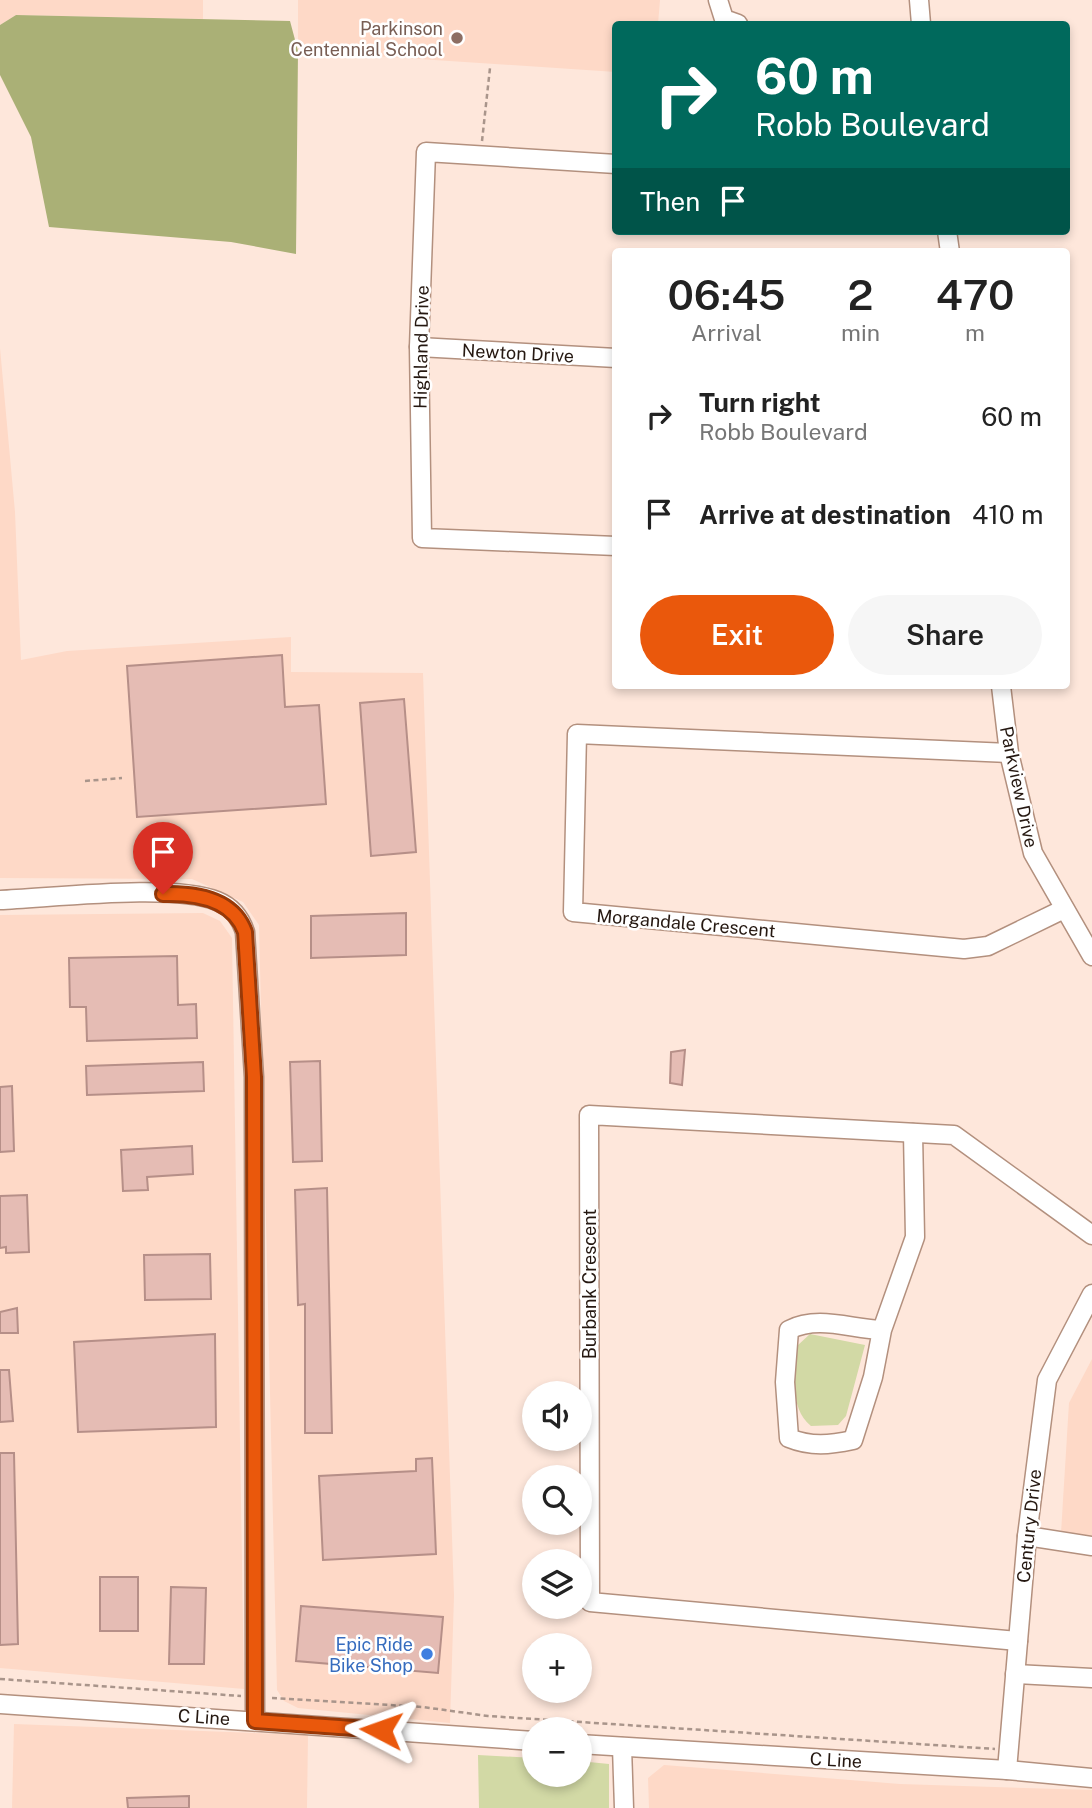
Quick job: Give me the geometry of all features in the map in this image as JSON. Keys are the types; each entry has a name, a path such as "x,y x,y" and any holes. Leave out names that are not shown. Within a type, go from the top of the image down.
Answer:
{"street":[{"path":"718,0 724,19 730,21"},
{"path":"919,0 921,21"},
{"name":"Highland Drive","path":"612,164 426,152 419,347 422,538 612,546"},
{"name":"Newton Drive","path":"419,347 612,358"},
{"name":"Parkview Drive","path":"1000,689 1009,753 1033,853 1092,956"},
{"name":"Morgandale Crescent","path":"1009,753 577,734 573,912 964,949 988,946 1064,909"},
{"path":"0,900 181,893 216,900 240,918 245,932 254,1077 255,1721"},
{"name":"Burbank Crescent","path":"1018,1641 590,1602 589,1115 954,1135 1092,1235"},
{"path":"882,1330 856,1329 827,1323 802,1324 789,1330 785,1382 789,1437 802,1443 830,1445 853,1440 873,1377 882,1330 915,1237 913,1133"},
{"name":"Century Drive","path":"1007,1770 1027,1536 1047,1380 1092,1294"},
{"path":"1027,1536 1092,1546"},
{"path":"1015,1674 1092,1678"},
{"name":"C Line","path":"0,1704 522,1740"},
{"name":"C Line","path":"592,1745 1007,1770 1092,1778"},
{"path":"622,1747 624,1808"}],"path":[{"path":"480,155 490,68"},
{"path":"85,781 122,778"},
{"path":"0,1679 423,1707 488,1716 1009,1750"}],"shaded area":[{"path":"0,0 203,0 203,19 16,15 0,25"},
{"name":"Parkinson Centennial School","path":"298,0 660,0 658,21 612,21 612,72 298,51"},
{"path":"0,348 15,512 21,660 67,651 291,637 291,672 423,673 454,1596 450,1723 298,1708 284,1701 277,1690 259,925 243,902 192,879 0,878"},
{"path":"203,913 220,921 232,938 244,1689 0,1668 0,915"},
{"path":"1092,1359 1092,1537 1061,1533 1069,1403"},
{"path":"14,1724 308,1735 307,1808 12,1808"},
{"path":"664,1765 900,1784 1092,1790 1092,1808 649,1808 648,1778"}],"green space":[{"path":"16,15 290,21 298,51 296,254 231,242 49,227 31,137 0,75 0,25"},
{"path":"810,1334 865,1345 846,1416 838,1425 811,1426 799,1409 795,1389 797,1346"},
{"path":"478,1755 522,1757 522,1787 592,1787 592,1762 609,1764 609,1808 479,1808"}],"building":[{"path":"282,655 285,707 319,705 326,804 137,817 127,666"},
{"path":"404,699 416,852 371,856 360,703"},
{"path":"406,913 406,955 311,958 311,916"},
{"path":"177,956 178,1005 196,1004 197,1038 87,1041 86,1007 70,1007 69,958"},
{"path":"685,1050 682,1085 670,1083 671,1052"},
{"path":"320,1061 322,1161 293,1162 290,1062"},
{"path":"203,1062 204,1091 87,1095 86,1066"},
{"path":"12,1086 14,1151 0,1152 0,1087"},
{"path":"192,1146 193,1174 147,1177 148,1190 123,1191 121,1150"},
{"path":"327,1188 332,1433 305,1433 305,1304 298,1305 295,1190"},
{"path":"27,1195 29,1252 6,1253 6,1247 0,1248 0,1196"},
{"path":"210,1254 211,1299 145,1300 144,1255"},
{"path":"17,1308 18,1333 0,1333 0,1312"},
{"path":"215,1334 216,1427 78,1432 74,1342"},
{"path":"0,1370 9,1370 13,1421 0,1422"},
{"path":"0,1453 14,1453 18,1644 0,1645"},
{"path":"432,1458 436,1554 323,1560 319,1476 416,1471 416,1459"},
{"path":"100,1577 138,1577 138,1631 100,1631"},
{"path":"171,1587 206,1588 204,1664 169,1664"},
{"path":"301,1606 443,1617 438,1673 296,1661"},
{"path":"189,1796 189,1808 128,1808 127,1798"}],"place":[{"name":"Parkinson Centennial School","path":"457,38"},
{"name":"Epic Ride Bike Shop","path":"427,1654"}],"route":[{"path":"163,894 181,893 216,900 240,918 245,932 254,1077 255,1721 381,1730"}]}
